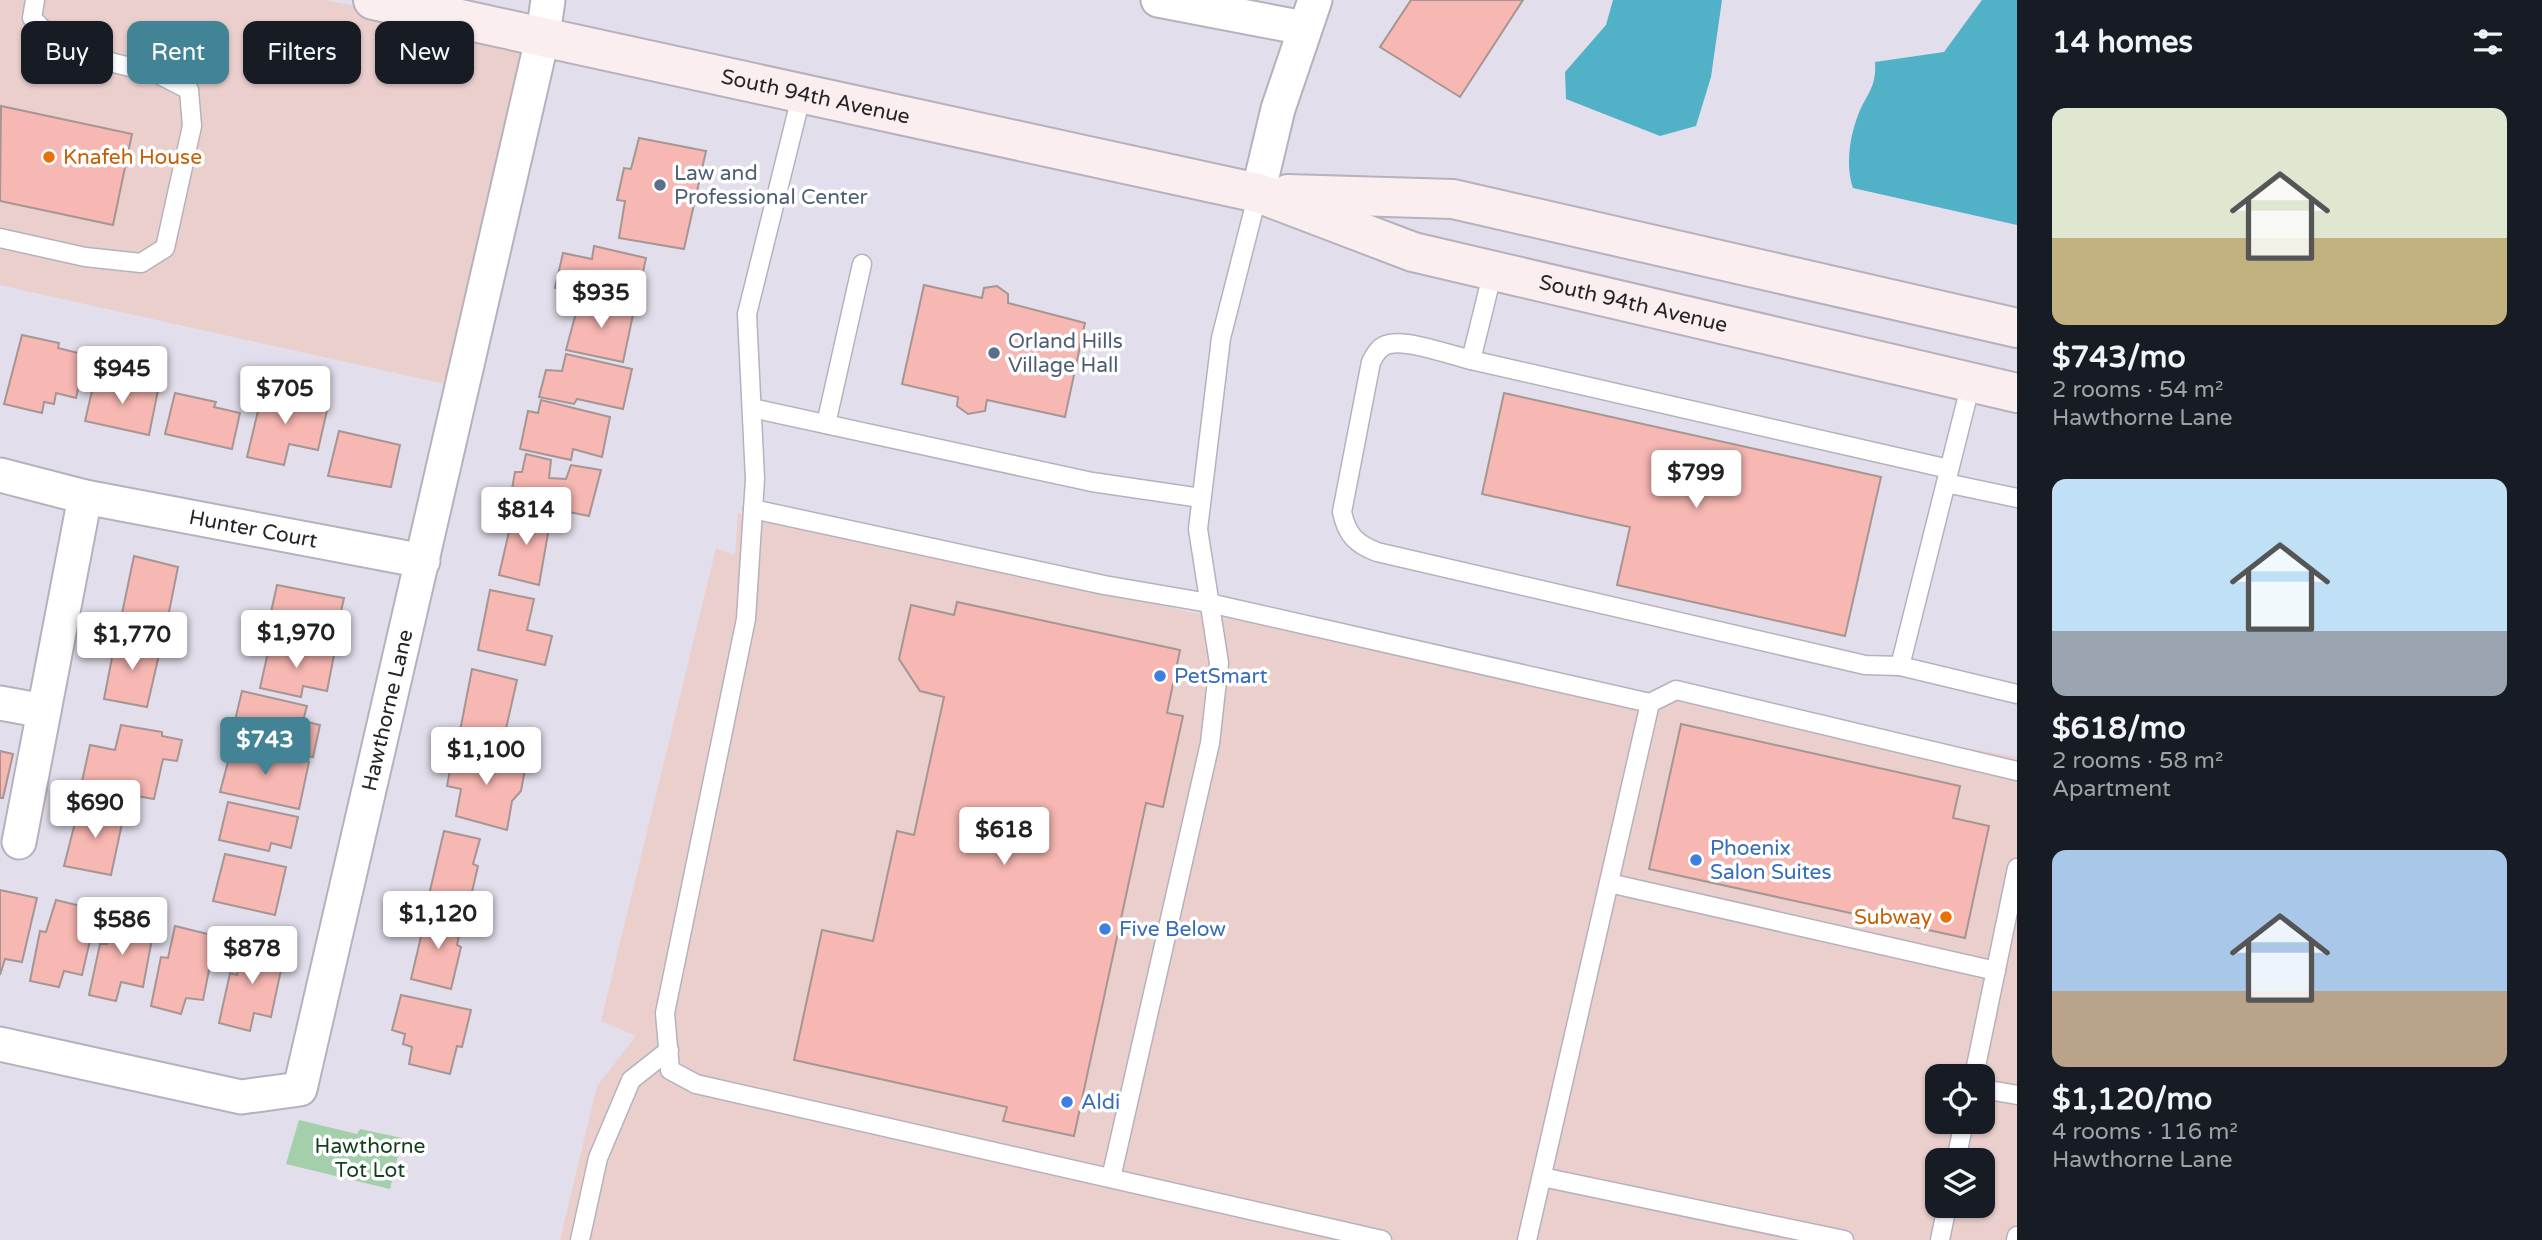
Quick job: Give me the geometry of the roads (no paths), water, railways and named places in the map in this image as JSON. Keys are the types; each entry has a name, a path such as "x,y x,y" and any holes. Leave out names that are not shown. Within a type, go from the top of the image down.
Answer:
{"street":[{"name":"South 94th Avenue","path":"373,0 545,18 802,93 1258,193 1413,252 2017,393"},
{"path":"1158,0 1309,14 1278,109 1258,193"},
{"name":"Hawthorne Lane","path":"0,1044 241,1097 300,1089 423,561 545,18"},
{"name":"South 94th Avenue","path":"1258,193 1453,199 2017,328"},
{"name":"Hunter Court","path":"0,475 85,497 423,561"},
{"path":"19,842 85,497"},
{"path":"0,703 44,711"}],"lane":[{"path":"0,238 85,257 141,263 166,248 192,126 189,90 158,74 62,50 32,18 33,0"},
{"path":"802,93 747,314 752,408 753,509 746,619 665,1013 670,1070 696,1084 1382,1240"},
{"path":"1111,1178 1210,743 1219,663 1198,529 1221,338 1258,193"},
{"path":"826,424 862,264"},
{"path":"1471,360 1493,271"},
{"path":"2017,498 1948,476 1471,360 1406,345 1389,344 1377,350 1371,362 1342,512 1346,531 1360,545 1377,552 1866,665 1900,666 2017,694"},
{"path":"1900,666 1971,383"},
{"path":"752,408 1092,482 1201,498"},
{"path":"753,509 1104,585 1209,603 1650,703 1676,690 2017,771"},
{"path":"1527,1240 1650,703"},
{"path":"1977,1064 2017,868"},
{"path":"1609,883 1996,971"},
{"path":"580,1240 598,1158 631,1080 669,1051"},
{"path":"1995,1091 2017,1095"},
{"path":"1542,1177 1844,1240"},
{"path":"1940,1240 1945,1218"}],"water":[{"path":"1613,0 1722,0 1711,77 1696,126 1660,136 1566,99 1565,72 1606,25"},
{"path":"1982,0 2017,0 2017,225 1853,188 1849,162 1850,144 1857,118 1872,86 1875,62 1944,52"}],"place":[{"name":"Knafeh House","path":"49,157"},
{"name":"Law and Professional Center","path":"660,185"},
{"name":"Orland Hills Village Hall","path":"994,353"},
{"name":"PetSmart","path":"1160,676"},
{"name":"Phoenix Salon Suites","path":"1696,860"},
{"name":"Subway","path":"1946,917"},
{"name":"Five Below","path":"1105,929"},
{"name":"Aldi","path":"1067,1102"}],"park label":[{"name":"Hawthorne Tot Lot","path":"370,1158"}]}
